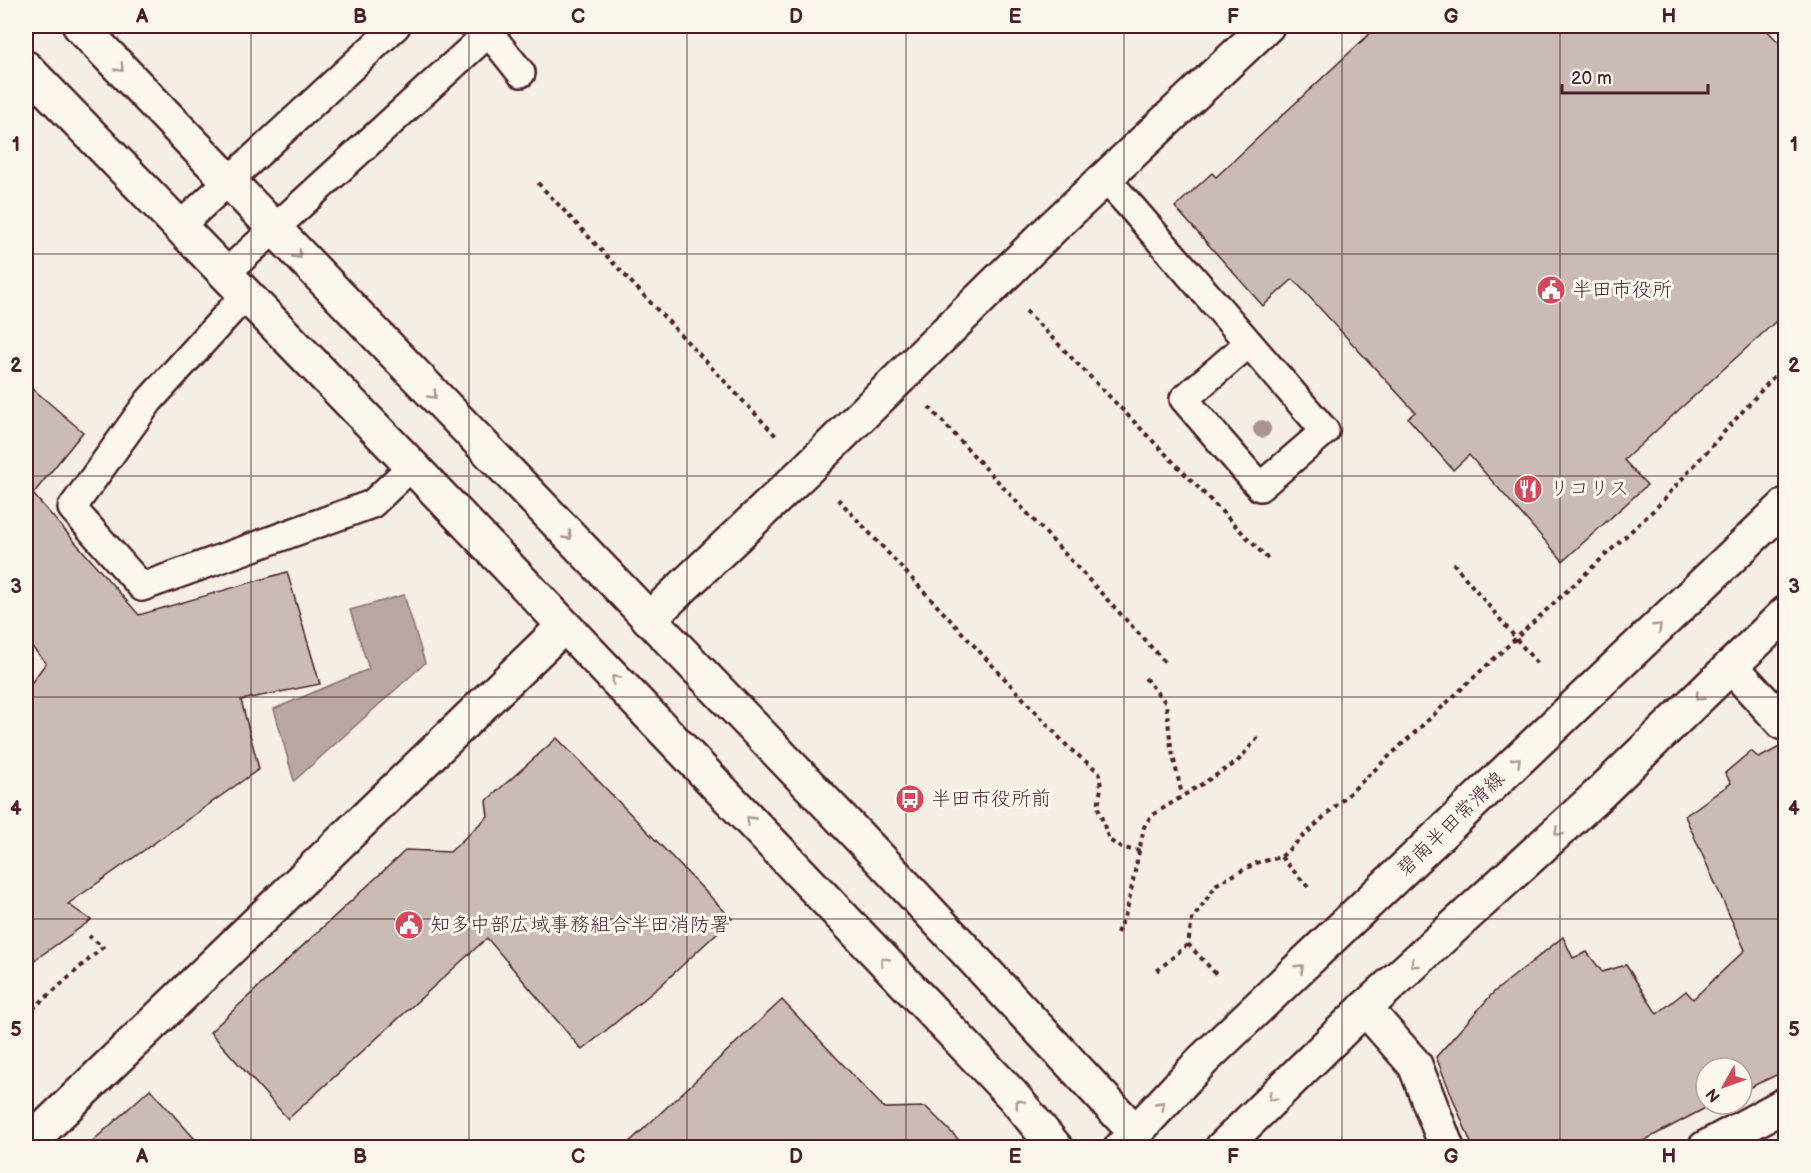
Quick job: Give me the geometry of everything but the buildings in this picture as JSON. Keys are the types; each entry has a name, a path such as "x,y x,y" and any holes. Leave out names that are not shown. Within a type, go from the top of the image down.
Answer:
{"street":[{"path":"80,26 942,924 1135,1142"},
{"path":"649,620 1267,26"},
{"path":"26,68 412,466 1013,1096 1056,1148"},
{"name":"碧南半田常滑線","path":"1135,1142 1204,1059 1785,505"},
{"path":"1222,1148 1365,1008 1596,797 1785,613"},
{"path":"26,1146 564,626"},
{"path":"1731,666 1783,723 1785,721"},
{"path":"1365,1008 1415,1065 1447,1148"},
{"path":"1705,1148 1785,1104"}],"lane":[{"path":"180,226 396,26"},
{"path":"412,466 372,504 142,587 72,508 236,284 273,229 492,29 521,72"},
{"path":"1106,179 1249,343 1325,431 1260,487 1184,399 1249,343"}],"path":[{"path":"1023,308 1270,561"},
{"path":"1157,970 1188,944 1192,920 1217,884 1256,863 1281,857 1656,507 1785,363"},
{"path":"924,402 1165,662"},
{"path":"1453,563 1539,666"},
{"path":"1146,678 1167,703 1172,747 1182,795"},
{"path":"1117,933 1127,910 1141,851 1143,827 1151,816 1182,795 1212,780 1237,762 1260,735"},
{"path":"1070,750 1099,772 1101,788 1098,807 1109,840 1122,848 1141,851"},
{"path":"1281,857 1308,887"},
{"path":"26,1015 103,946 89,936"},
{"path":"1188,944 1216,974"}],"shaded area":[{"path":"404,595 425,663 294,781 274,709 369,669 350,610"}],"place":[{"name":"半田市役所","path":"1551,290"},
{"name":"リコリス","path":"1528,489"},
{"name":"半田市役所前","path":"910,799"},
{"name":"知多中部広域事務組合半田消防署","path":"409,925"}]}
